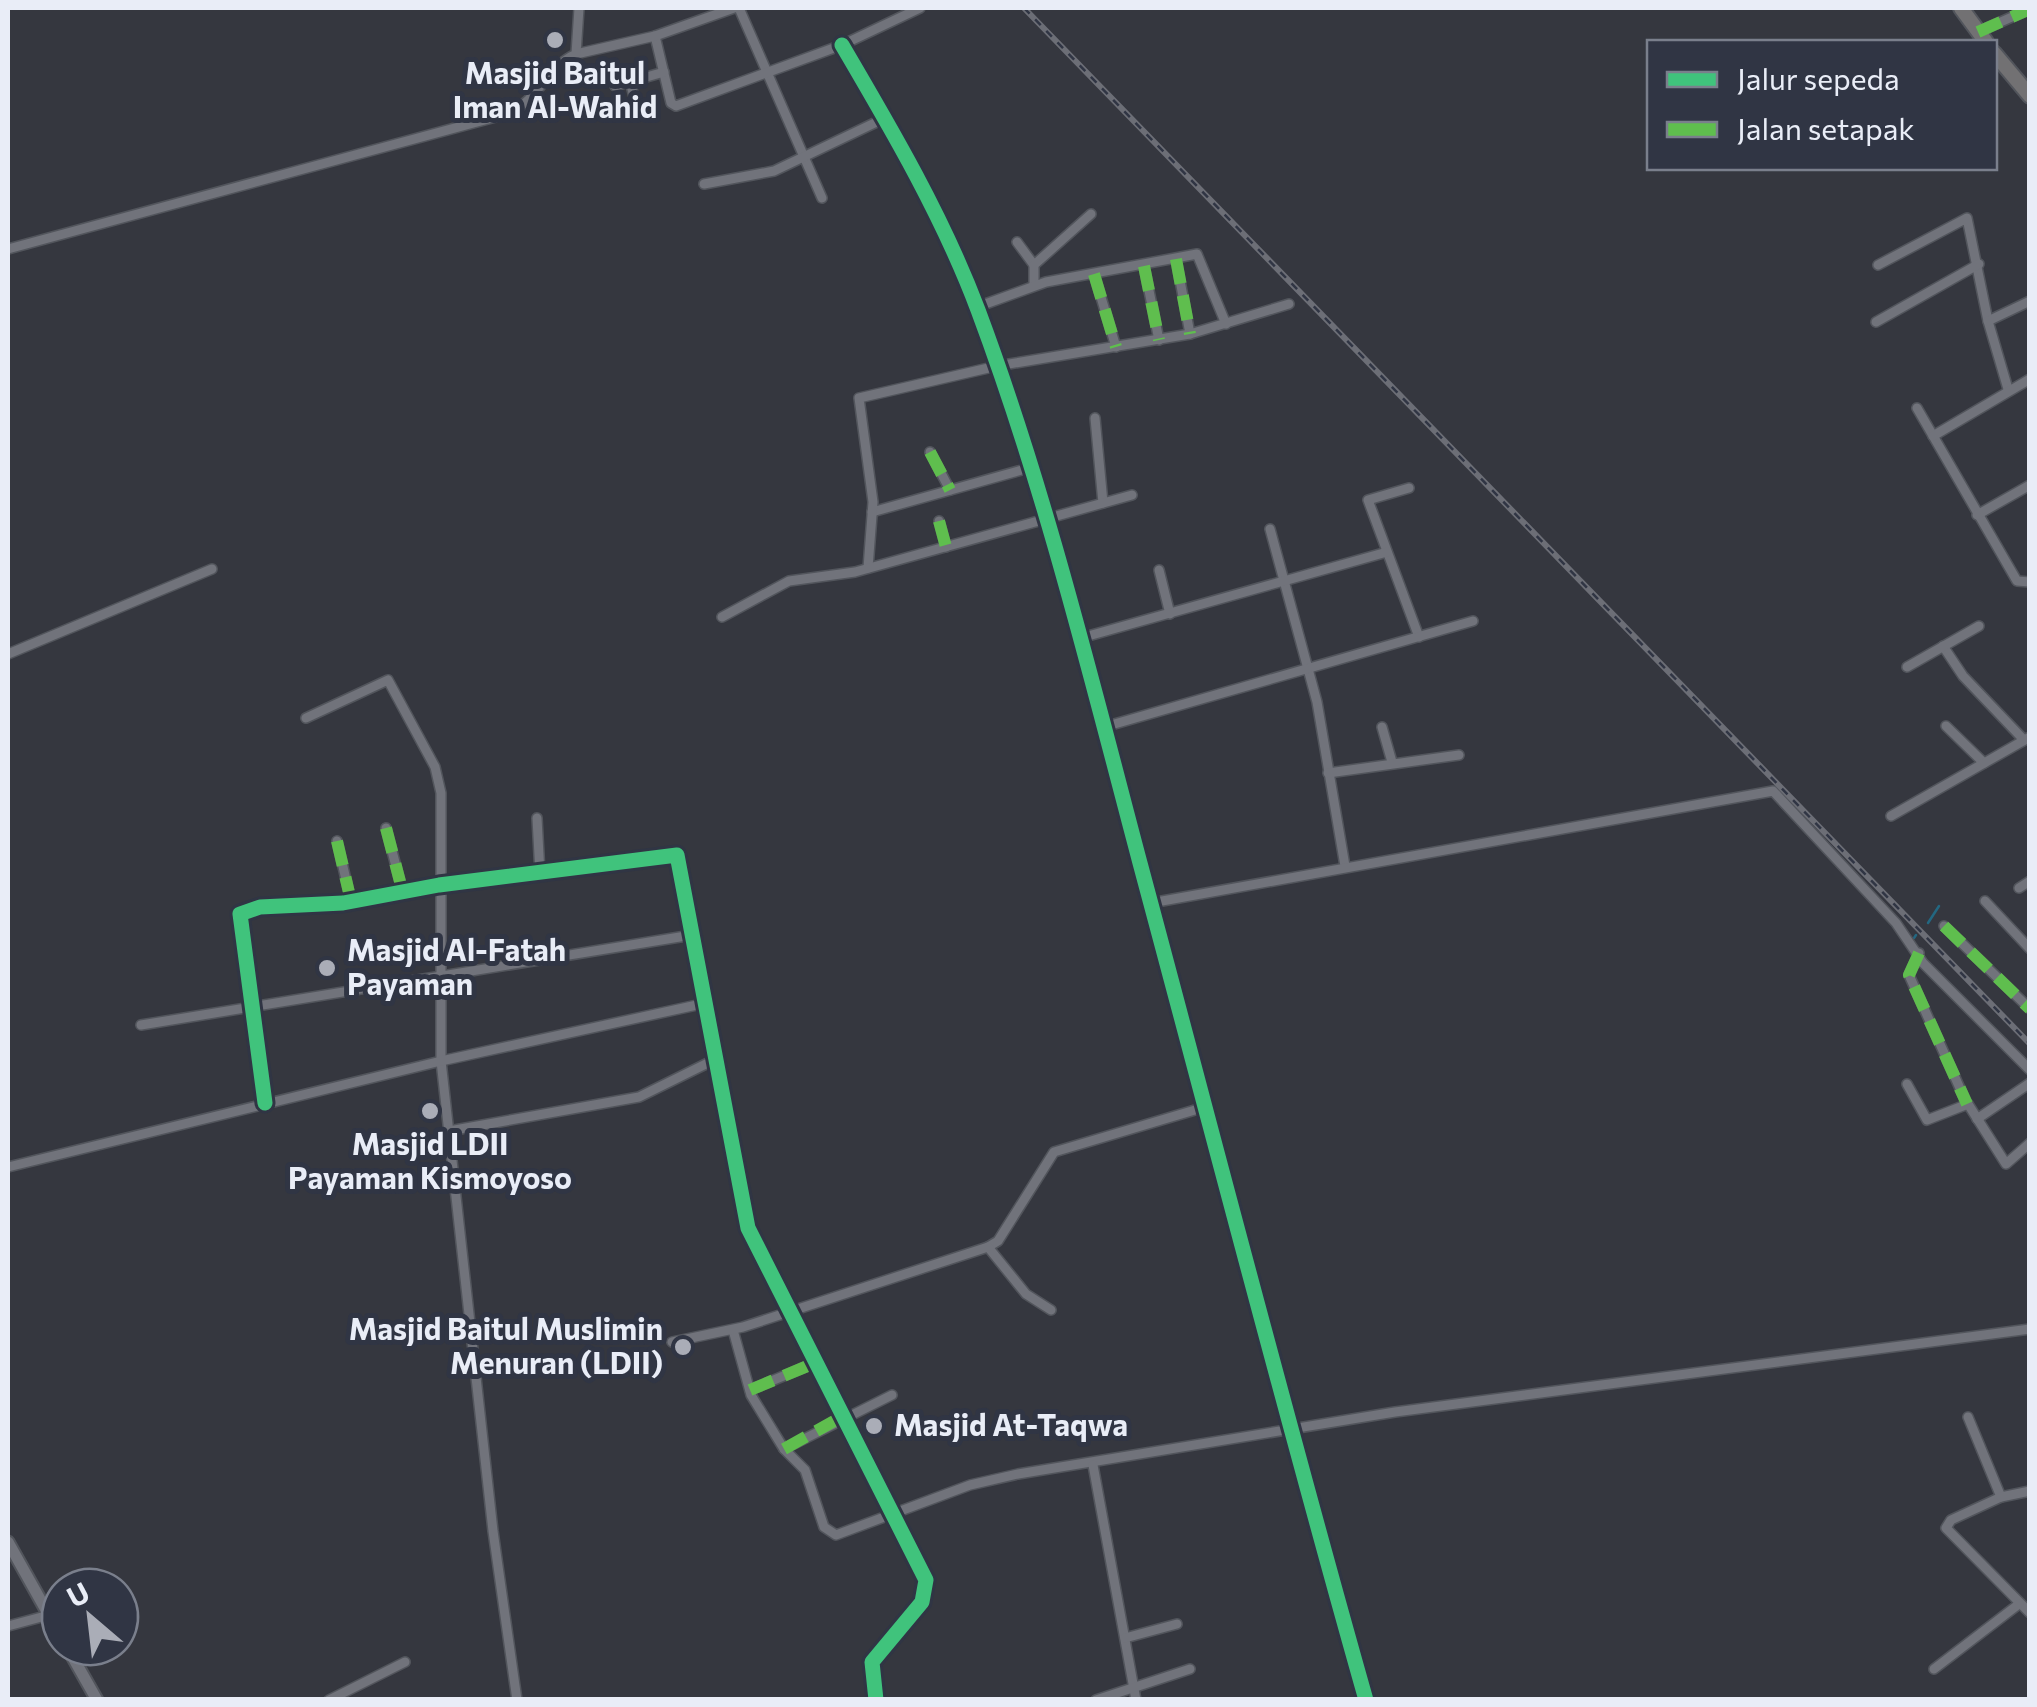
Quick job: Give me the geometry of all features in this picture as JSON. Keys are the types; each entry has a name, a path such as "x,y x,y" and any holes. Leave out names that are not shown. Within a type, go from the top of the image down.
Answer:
{"main road":[{"path":"1960,8 1983,40"},
{"path":"1997,57 2030,96"}],"street":[{"path":"576,54 579,8"},
{"path":"8,249 510,113 528,103 555,66 576,54 661,34 736,8 822,198"},
{"path":"661,34 664,72 676,106 842,45 920,8"},
{"path":"1983,40 2030,9"},
{"path":"842,45 912,167 976,306 1045,519 1081,638 1290,1430 1366,1700"},
{"path":"614,86 664,72"},
{"path":"630,82 638,113"},
{"path":"704,184 769,172 805,159 885,118"},
{"path":"1034,265 1092,214"},
{"path":"1878,264 1964,218 1969,220 1988,321 2008,388"},
{"path":"1017,242 1034,265 1034,286"},
{"path":"976,306 1034,286 1200,255 1226,324"},
{"path":"1176,259 1190,334"},
{"path":"1876,322 1978,264"},
{"path":"1144,266 1160,340"},
{"path":"1094,274 1116,348"},
{"path":"1988,321 2030,301"},
{"path":"868,568 872,512 870,455 859,398 996,366 1190,334 1290,304"},
{"path":"1933,436 2008,388 2030,379"},
{"path":"1916,408 2017,581 2030,582"},
{"path":"1095,418 1103,503"},
{"path":"930,452 950,490"},
{"path":"872,512 1028,468"},
{"path":"1977,515 2030,485"},
{"path":"1409,488 1368,500 1419,637"},
{"path":"722,617 788,581 868,568 1132,495"},
{"path":"939,521 946,546"},
{"path":"1270,529 1316,702 1345,866"},
{"path":"1081,638 1386,552"},
{"path":"8,654 212,569"},
{"path":"1159,570 1170,614"},
{"path":"1104,727 1473,621"},
{"path":"1907,666 1978,626"},
{"path":"1891,816 2027,739 1964,676 1943,646"},
{"path":"306,718 388,680 435,767 444,822 440,885 441,1061 493,1531 517,1700"},
{"path":"1946,726 1984,763"},
{"path":"1382,727 1392,762"},
{"path":"1328,774 1459,755"},
{"path":"1151,903 1773,791 1877,902 1948,989 2030,1070"},
{"path":"537,818 540,874"},
{"path":"386,828 403,893"},
{"path":"337,841 351,901"},
{"path":"265,1103 240,914 260,906 351,901 440,885 677,856 748,1228 927,1586 922,1602 872,1662 876,1700"},
{"path":"2019,888 2030,881"},
{"path":"1985,901 2030,949"},
{"path":"1944,926 2030,1009"},
{"path":"2020,939 2030,930"},
{"path":"141,1024 692,935"},
{"path":"1918,953 1909,974 1966,1104 2006,1164 2030,1143"},
{"path":"8,1167 441,1061 706,1003"},
{"path":"449,1131 639,1097 718,1058"},
{"path":"1907,1084 1928,1120 1966,1104"},
{"path":"1977,1120 2030,1084"},
{"path":"672,1342 733,1330 791,1309 848,1296 988,1247 998,1241 1058,1149 1205,1108"},
{"path":"988,1247 1026,1294 1051,1310"},
{"path":"733,1330 750,1390 784,1449 805,1470 830,1534 843,1533 992,1480 1396,1412 2029,1330"},
{"path":"750,1390 818,1362"},
{"path":"784,1449 892,1394"},
{"path":"1968,1416 2001,1496"},
{"path":"1092,1464 1136,1700"},
{"path":"2030,1491 2001,1496 1951,1520 1946,1528 2030,1613"},
{"path":"8,1542 40,1599"},
{"path":"1934,1669 2019,1604"},
{"path":"8,1626 40,1617"},
{"path":"1125,1638 1177,1624"},
{"path":"329,1700 405,1662"},
{"path":"78,1667 97,1700"},
{"path":"1096,1700 1190,1670"}],"waterway":[{"path":"1928,923 1939,906"}],"railway":[{"path":"1024,8 2030,1044"}],"marked path":[{"path":"1978,32 2030,9"},
{"path":"1176,259 1190,334"},
{"path":"1144,266 1159,340"},
{"path":"1094,274 1116,347"},
{"path":"930,452 950,490"},
{"path":"939,521 946,547"},
{"path":"386,828 403,893"},
{"path":"337,841 351,901"},
{"path":"1944,926 2030,1009"},
{"path":"1919,953 1909,975 1967,1104"},
{"path":"750,1390 817,1362"},
{"path":"784,1449 845,1415"}],"cycle path":[{"path":"842,45 949,241 978,310 1025,446 1085,654 1366,1700"},
{"path":"265,1103 240,914 260,907 343,903 439,885 677,855 748,1228 926,1580 922,1602 872,1662 876,1700"}],"place":[{"name":"Masjid Baitul Iman Al-Wahid","path":"555,40"},
{"name":"Masjid Al-Fatah Payaman","path":"327,968"},
{"name":"Masjid LDII Payaman Kismoyoso","path":"430,1111"},
{"name":"Masjid Baitul Muslimin Menuran (LDII)","path":"683,1347"},
{"name":"Masjid At-Taqwa","path":"874,1426"}]}
